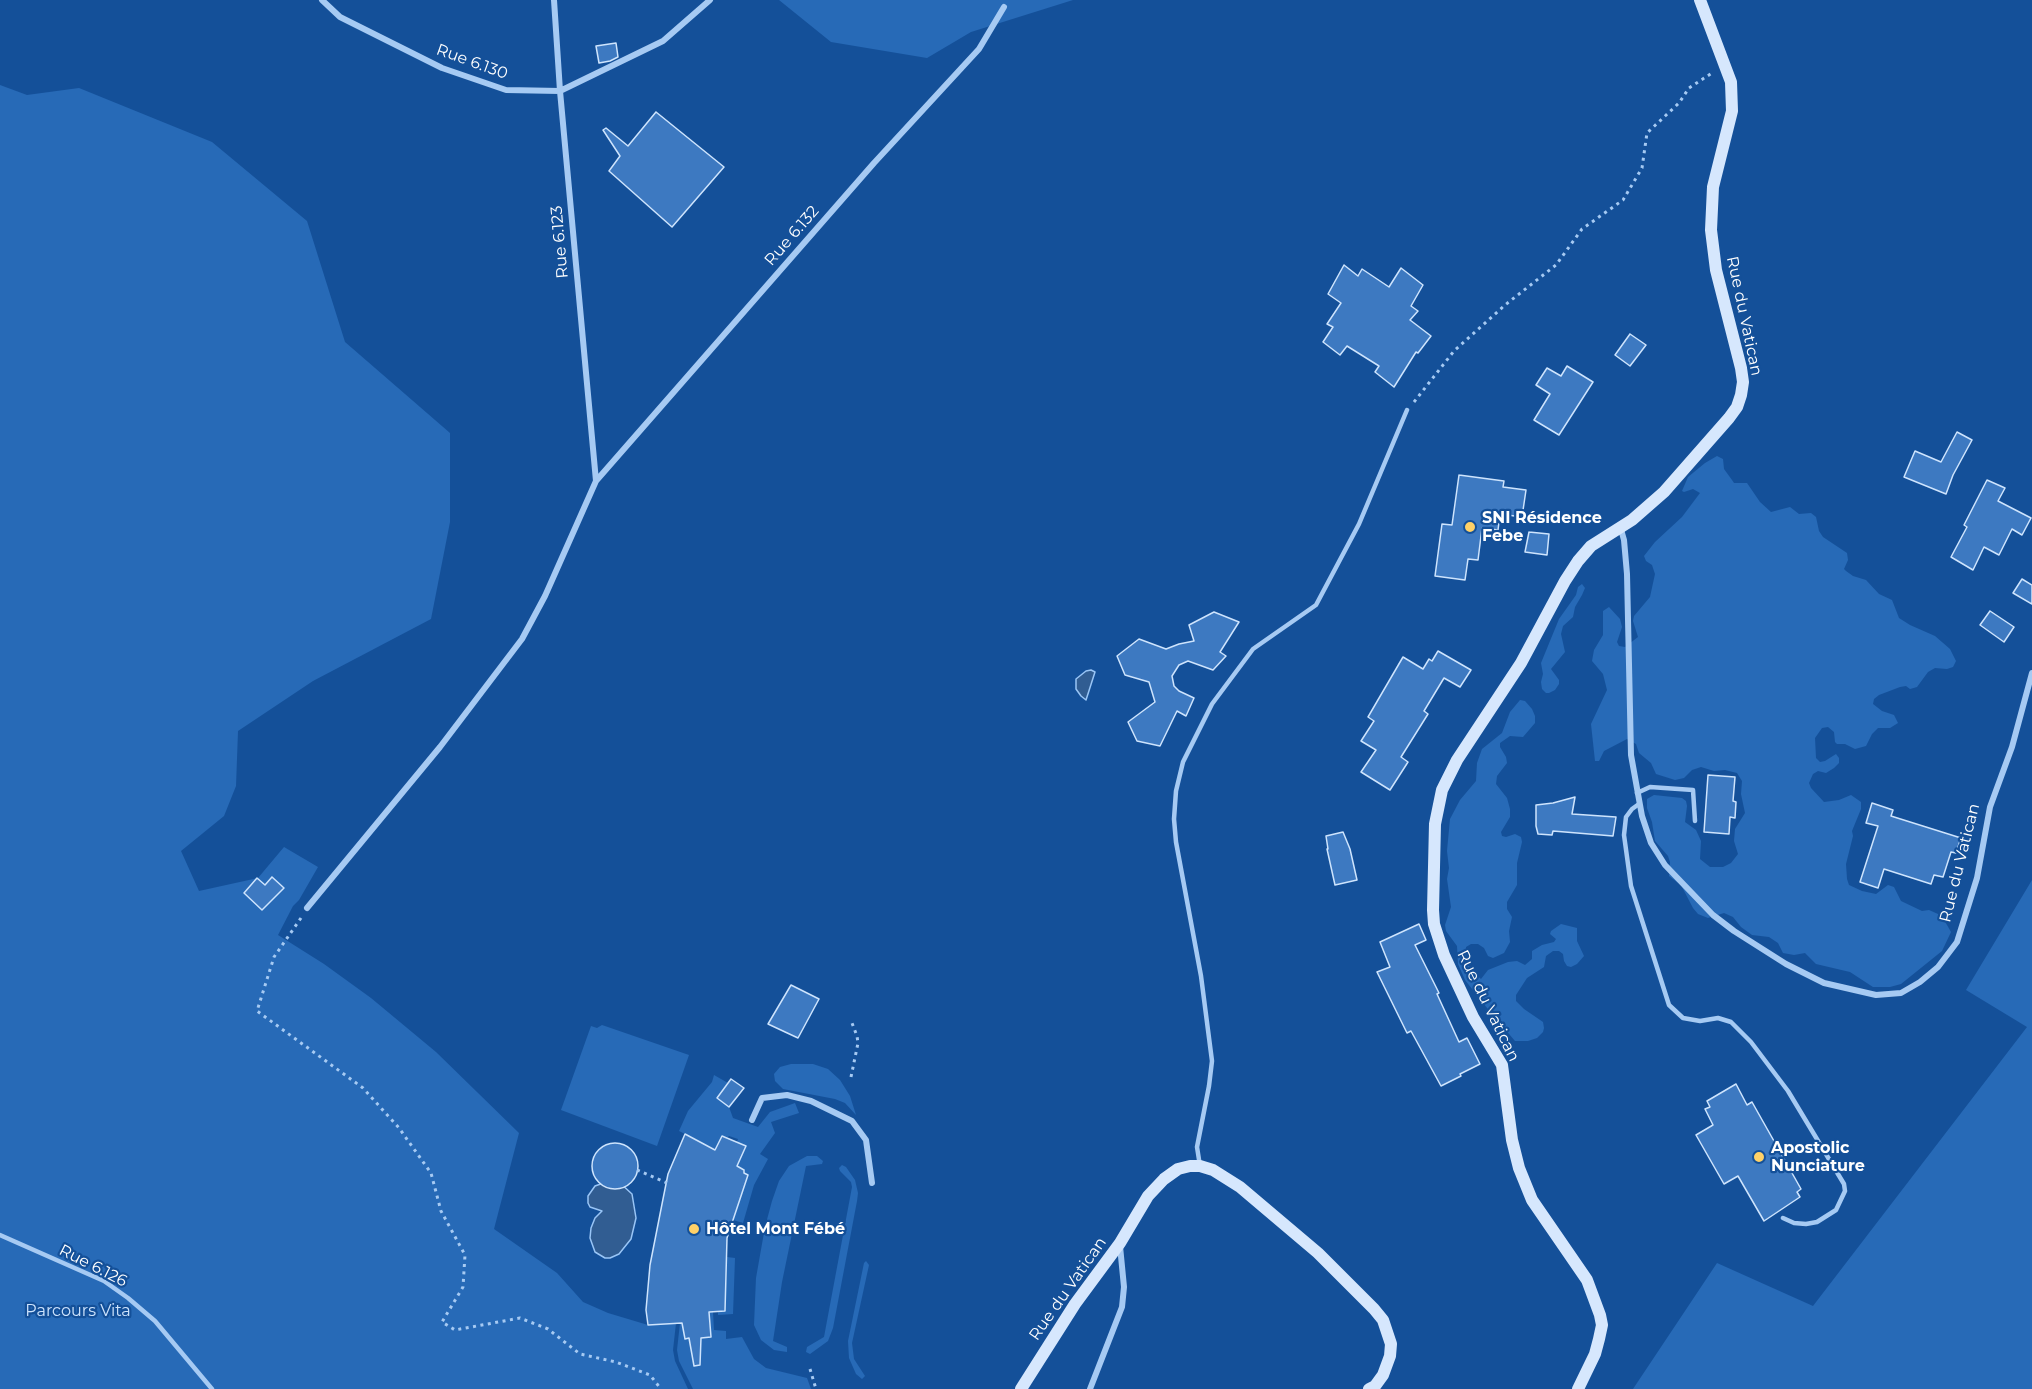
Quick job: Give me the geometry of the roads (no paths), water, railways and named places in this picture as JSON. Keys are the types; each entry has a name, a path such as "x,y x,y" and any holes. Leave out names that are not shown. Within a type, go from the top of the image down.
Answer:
{"street":[{"name":"Rue 6.130","path":"322,0 340,17 442,68 506,90 560,91 663,41 710,0"},
{"name":"Rue 6.123","path":"554,0 560,91 596,481"},
{"name":"Rue du Vatican","path":"1578,1389 1595,1354 1602,1325 1600,1315 1587,1280 1533,1200 1519,1168 1512,1140 1502,1065 1473,1017 1444,955 1434,924 1433,910 1435,824 1442,790 1456,760 1521,663 1578,561 1591,546 1632,520 1664,492 1729,418 1737,407 1741,395 1743,382 1741,368 1716,270 1711,230 1713,188 1731,111 1731,82 1700,0"},
{"name":"Rue 6.132","path":"596,481 874,163 979,49 1004,7"},
{"path":"307,908 440,747 522,639 545,596 596,481"},
{"name":"Rue du Vatican","path":"1620,526 1624,540 1627,573 1631,755 1637,793 1651,843 1665,865 1713,915 1786,964 1824,983 1876,995 1901,993 1920,982 1938,967 1957,942 1977,878 1990,807 2012,747 2032,673"},
{"path":"752,1120 762,1098 787,1095 811,1101 852,1121 866,1140 872,1182"},
{"name":"Rue du Vatican","path":"1021,1389 1075,1304 1120,1243 1148,1196 1164,1179 1178,1169 1200,1166"},
{"path":"1200,1166 1225,1176 1240,1187 1318,1253 1383,1320 1391,1344 1390,1356 1383,1375 1375,1386 1369,1389"},
{"path":"1090,1389 1122,1307 1124,1287 1120,1243"}],"lane":[{"path":"1200,1166 1197,1147 1212,1061 1202,976 1176,842 1174,819 1176,791 1183,762 1212,704 1253,650 1316,605 1359,524 1407,411"},
{"path":"1637,793 1650,787 1693,790 1695,821"},
{"path":"1640,804 1626,817 1624,835 1631,886 1669,1005 1683,1018 1700,1021 1718,1018 1731,1022 1751,1042 1788,1091 1844,1184 1845,1191 1836,1210 1817,1222 1794,1223 1783,1218"},
{"name":"Rue 6.126","path":"0,1235 104,1281 128,1298 155,1322 212,1389"}],"place":[{"name":"SNI Résidence Febe","path":"1470,527"},
{"name":"Apostolic Nunciature","path":"1759,1157"},
{"name":"Hôtel Mont Fébé","path":"694,1229"}],"park label":[{"name":"Parcours Vita","path":"78,1311"}]}
